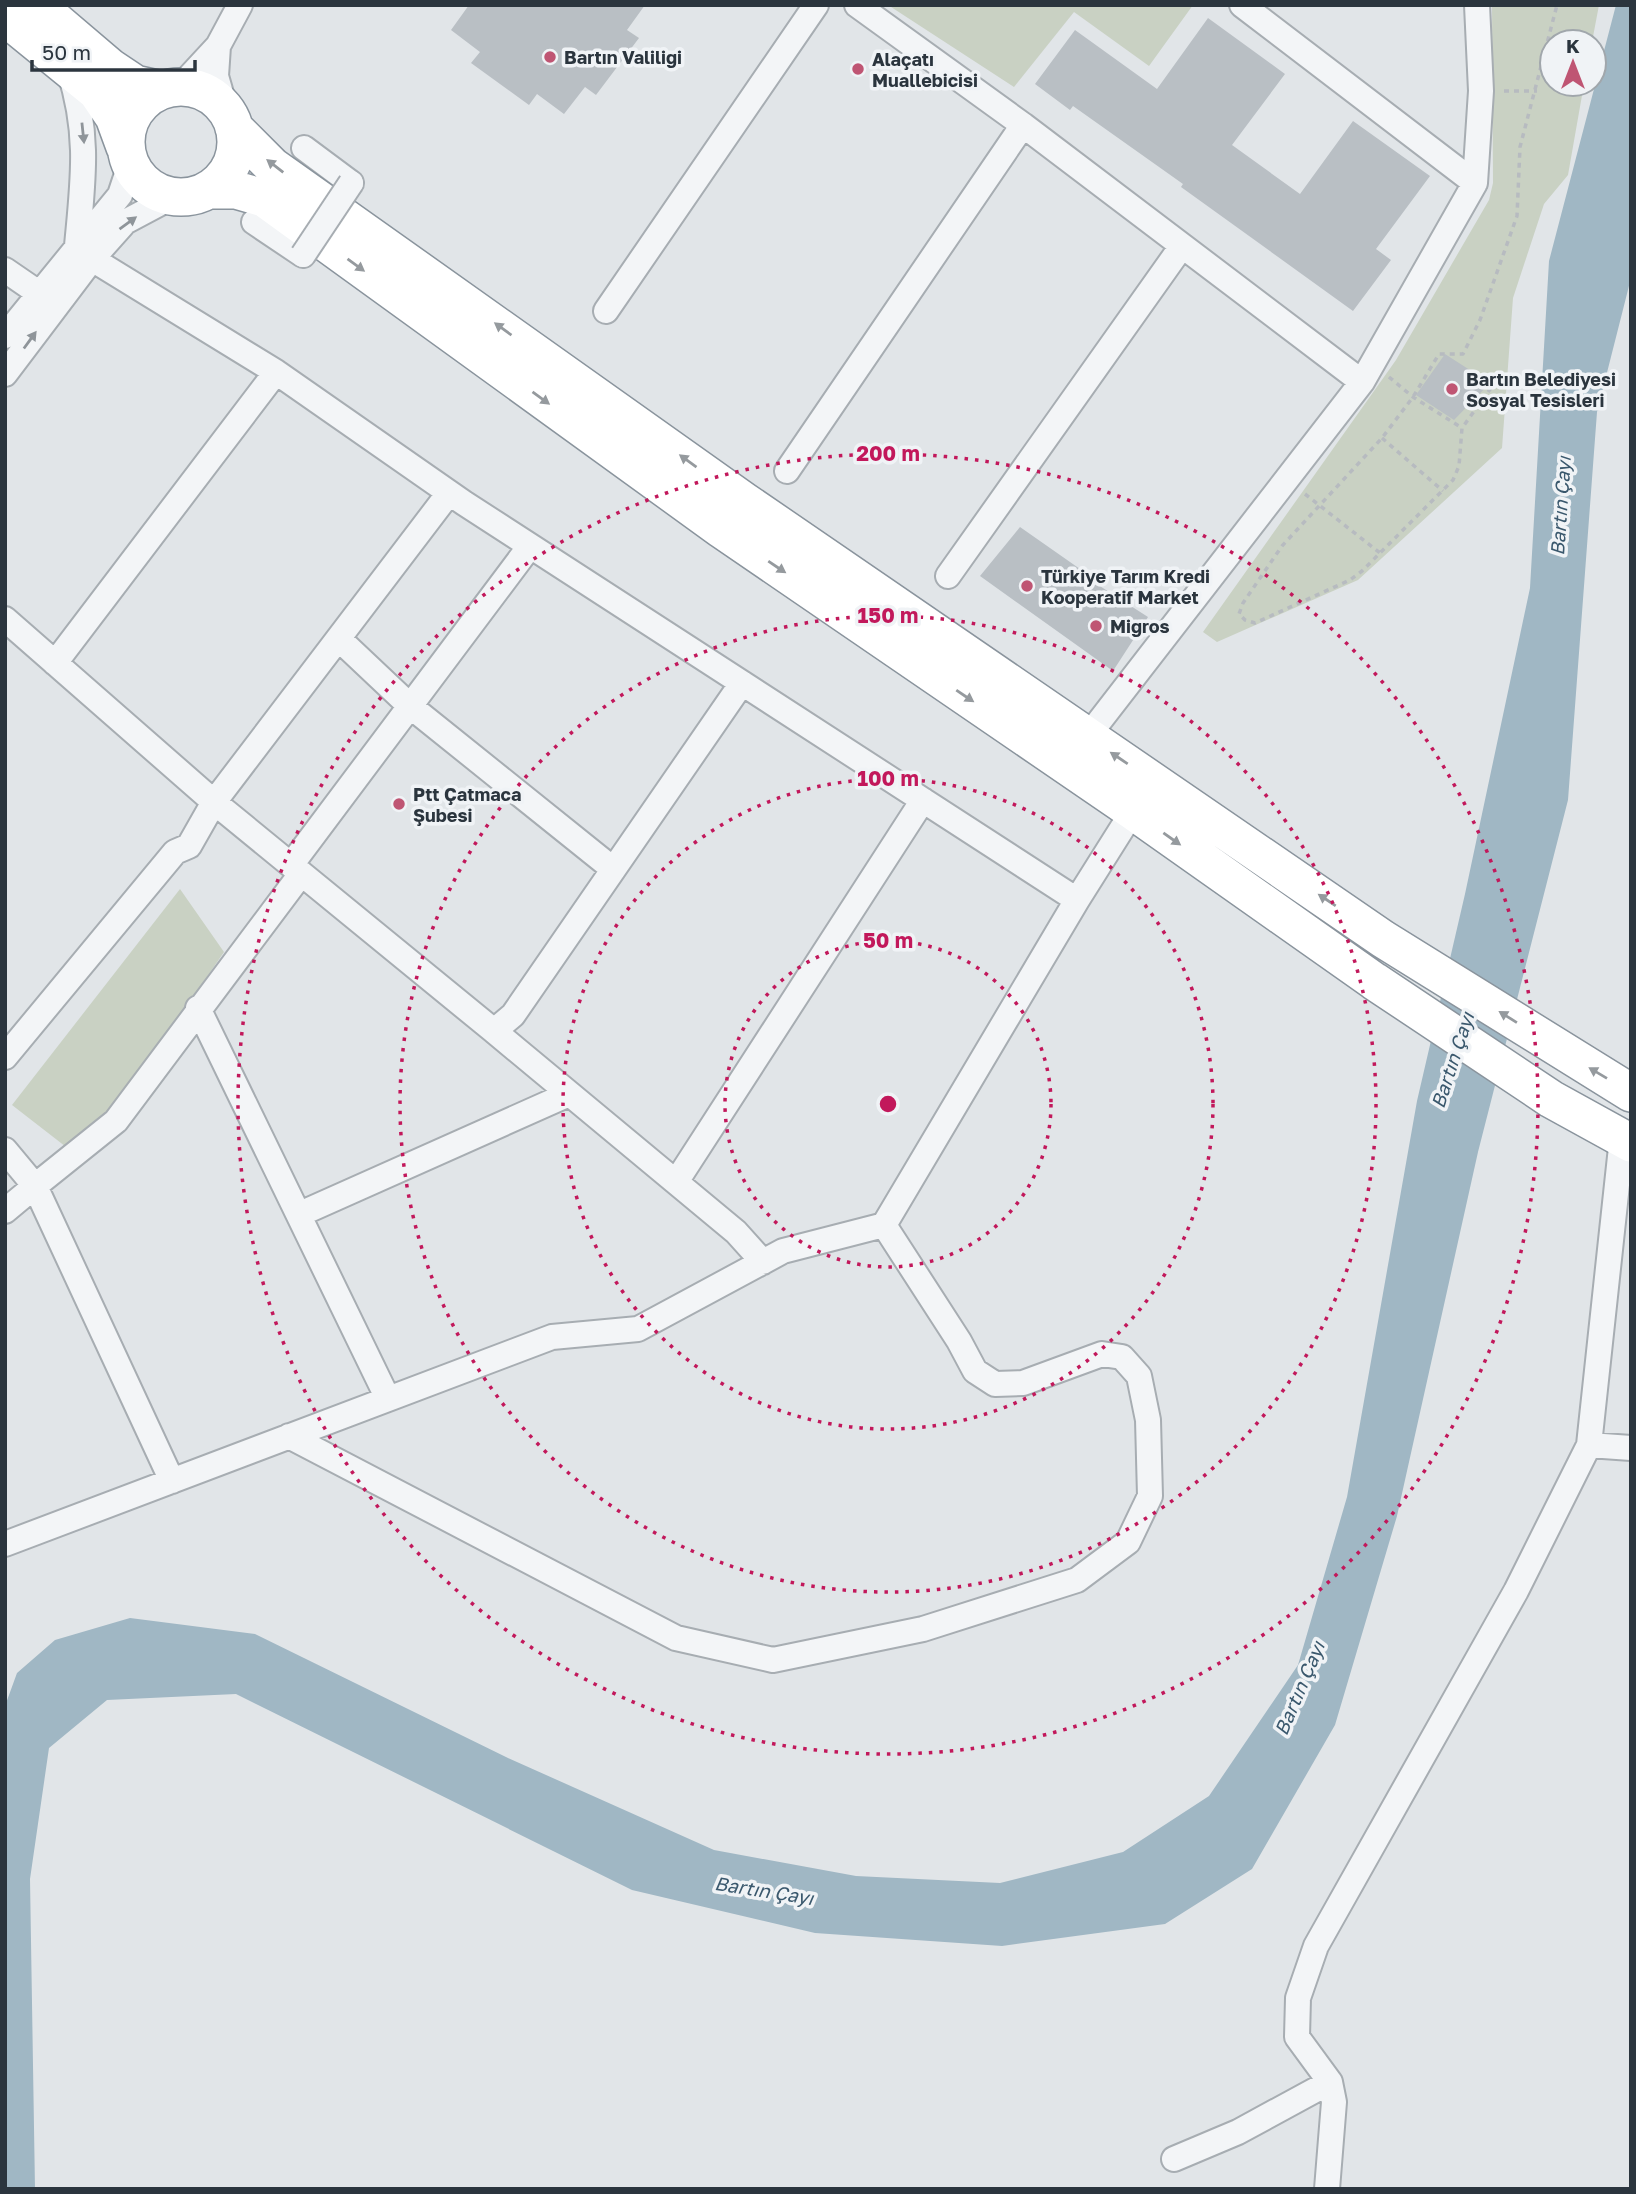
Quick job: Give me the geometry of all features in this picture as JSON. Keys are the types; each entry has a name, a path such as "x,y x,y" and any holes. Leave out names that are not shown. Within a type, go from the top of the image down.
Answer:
{"highway":[{"path":"37,5 135,85 198,90 214,98 272,166 744,500 1383,939 1631,1093"},
{"path":"5,18 97,92 114,117 128,156 155,191 172,197 191,197 208,190 222,179 232,164 236,146 230,119"},
{"path":"128,156 127,129 134,113 146,99 171,89"},
{"path":"208,190 236,190 264,198 721,529 1133,811 1374,981 1551,1099 1626,1141"}],"street":[{"path":"171,89 218,46 240,5"},
{"path":"606,311 816,5"},
{"path":"857,5 1023,125 1182,246 1367,373"},
{"path":"1242,5 1475,183"},
{"path":"1088,736 1367,373 1475,183 1481,91 1477,5"},
{"path":"218,46 216,76 230,119"},
{"path":"68,66 79,102 85,140 85,252"},
{"path":"787,471 1023,125"},
{"path":"254,222 303,255 351,183 304,148"},
{"path":"5,374 120,195 128,156"},
{"path":"5,335 40,294 85,252 125,222 172,197"},
{"path":"947,576 1182,246"},
{"path":"85,252 276,372 449,493 1077,900"},
{"path":"5,270 40,294"},
{"path":"55,663 276,372"},
{"path":"5,1057 175,852 189,846 214,802 449,493"},
{"path":"5,1211 116,1121 410,706 530,546"},
{"path":"5,619 214,802 736,1232 763,1262"},
{"path":"339,639 410,706 613,869"},
{"path":"494,1031 513,1015 741,682"},
{"path":"676,1182 923,800"},
{"path":"5,1544 552,1337 638,1329 783,1251 884,1225 1077,900 1133,811"},
{"path":"198,1008 388,1399"},
{"path":"300,1214 569,1094"},
{"path":"1327,2189 1334,2124 1330,2082 1297,2037 1298,1998 1308,1962 1516,1591 1589,1445 1626,1141"},
{"path":"5,1150 35,1186 172,1481"},
{"path":"289,1436 676,1638 773,1660 923,1629 1077,1580 1128,1542 1150,1496 1148,1420 1139,1376 1122,1357 1102,1354 1023,1383 996,1384 975,1371 959,1341 884,1225"},
{"path":"1589,1445 1631,1448"},
{"path":"1174,2159 1238,2132 1330,2082"}],"path":[{"path":"1491,388 1462,428 1459,466 1443,491 1350,580 1255,623 1245,620 1239,614 1243,603 1282,546 1382,438 1413,397 1438,354 1463,354 1479,320 1517,216 1520,147 1558,5"},
{"path":"1481,91 1537,91"},
{"path":"1367,373 1413,397 1462,428"},
{"path":"1382,438 1443,491"},
{"path":"1286,480 1380,553"}],"shaded area":[{"path":"888,5 1193,5 1149,66 1074,12 1014,87"},
{"path":"1492,5 1599,5 1595,28 1538,28 1538,98 1582,98 1568,175 1544,204 1513,298 1502,448 1358,580 1217,642 1203,632 1396,360 1489,200 1493,183"},
{"path":"180,889 224,952 111,1117 70,1150 12,1105"}],"water":[{"name":"Bartın Çayı","path":"1616,5 1631,5 1631,278 1597,412 1568,800 1478,1152 1397,1516 1335,1725 1252,1869 1165,1924 1002,1946 815,1933 632,1890 236,1694 107,1700 49,1748 30,1879 35,2189 5,2189 5,1706 17,1673 55,1640 130,1618 255,1634 508,1758 714,1850 856,1876 1000,1883 1123,1852 1209,1796 1298,1665 1347,1497 1417,1101 1465,894 1530,588 1549,261 1592,98 1608,98 1608,36"}],"building":[{"name":"Bartın Valiliği","path":"469,5 645,5 627,30 639,38 596,95 585,87 564,114 537,94 529,105 471,63 480,52 451,30"},
{"path":"1208,18 1285,74 1232,145 1300,194 1353,121 1430,176 1376,249 1391,260 1353,311 1181,187 1183,184 1073,106 1070,110 1035,84 1075,30 1157,89"},
{"name":"Bartın Belediyesi Sosyal Tesisleri","path":"1445,354 1490,383 1454,420 1416,395"},
{"path":"1020,527 1080,569 1078,572 1148,617 1113,671 980,576"}],"place":[{"name":"Bartın Valiliği","path":"550,57"},
{"name":"Alaçatı Muallebicisi","path":"858,69"},
{"name":"Bartın Belediyesi Sosyal Tesisleri","path":"1452,389"},
{"name":"Türkiye Tarım Kredi Kooperatif Market","path":"1027,586"},
{"name":"Migros","path":"1096,626"},
{"name":"Ptt Çatmaca Şubesi","path":"399,804"}]}
